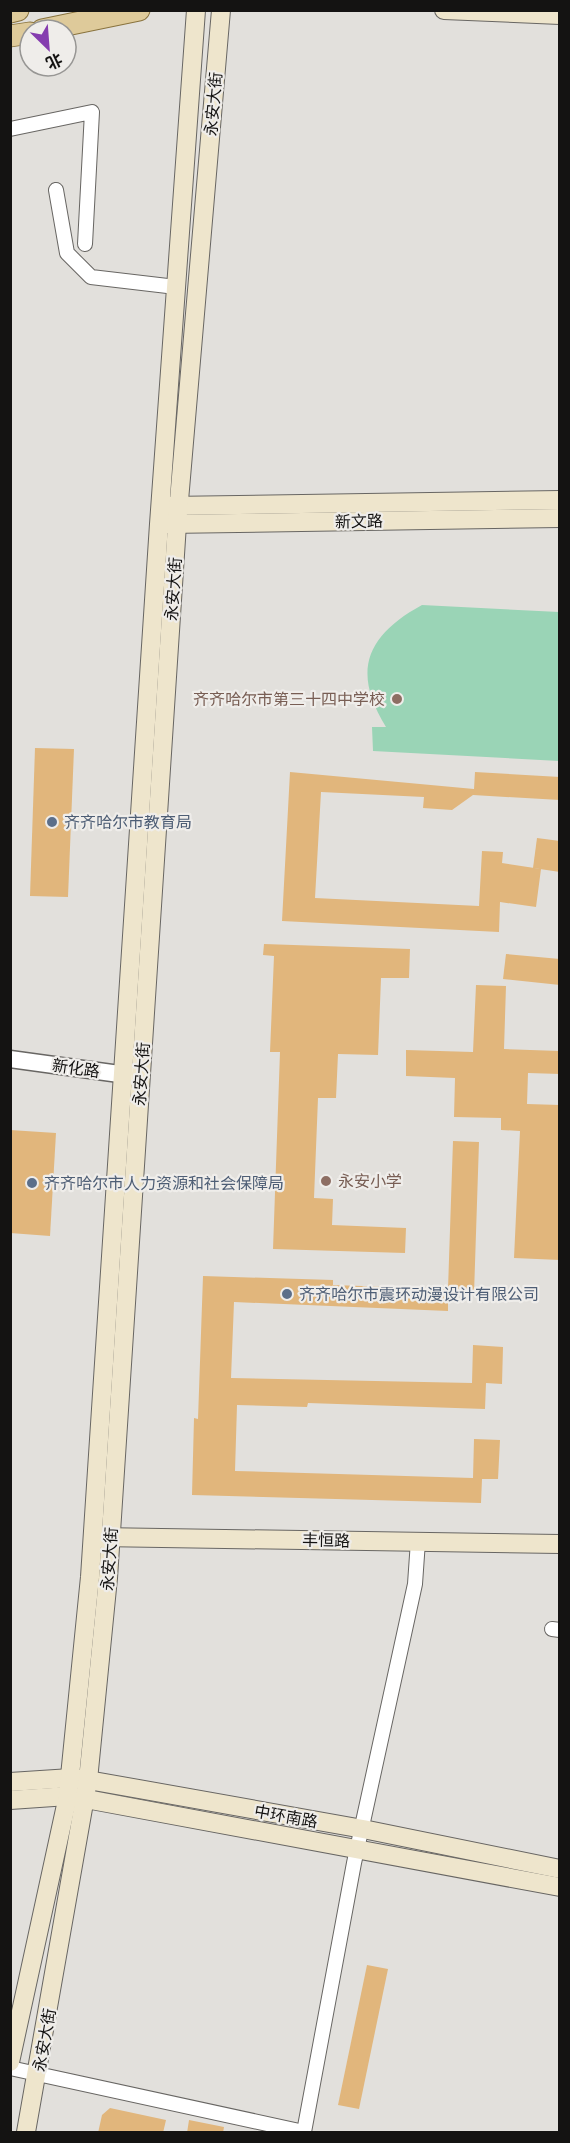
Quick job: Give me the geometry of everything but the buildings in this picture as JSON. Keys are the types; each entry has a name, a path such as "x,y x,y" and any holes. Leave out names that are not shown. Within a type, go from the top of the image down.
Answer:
{"main road":[{"path":"10,12 18,10"},
{"path":"78,23 139,10"},
{"name":"永安大街","path":"26,2133 39,2074 78,1788 141,1077 169,506 176,287 196,10"},
{"name":"永安大街","path":"169,506 221,10"},
{"path":"444,10 560,15"},
{"name":"新文路","path":"169,506 560,500"},
{"name":"新文路","path":"168,524 560,518"},
{"name":"永安大街","path":"102,1537 122,1074 168,524"},
{"name":"丰恒路","path":"102,1537 560,1544"},
{"name":"中环南路","path":"10,1782 78,1788 363,1829 560,1869"},
{"name":"永安大街","path":"10,2062 78,1788"},
{"name":"中环南路","path":"10,1800 78,1788 358,1848 560,1887"}],"street":[{"path":"10,129 92,112 85,244"},
{"path":"56,190 68,254 91,277 176,287"},
{"name":"新化路","path":"10,1059 141,1077"},
{"path":"10,2068 304,2133 358,1848 415,1584 418,1541"}],"green space":[{"path":"422,605 559,612 559,761 373,751 372,727 386,727 375,707 369,689 370,656 377,642 388,629"}],"place":[{"name":"齐齐哈尔市第三十四中学校","path":"397,699"},
{"name":"齐齐哈尔市教育局","path":"52,822"},
{"name":"永安小学","path":"326,1181"},
{"name":"齐齐哈尔市人力资源和社会保障局","path":"32,1183"},
{"name":"齐齐哈尔市震环动漫设计有限公司","path":"287,1294"}]}
